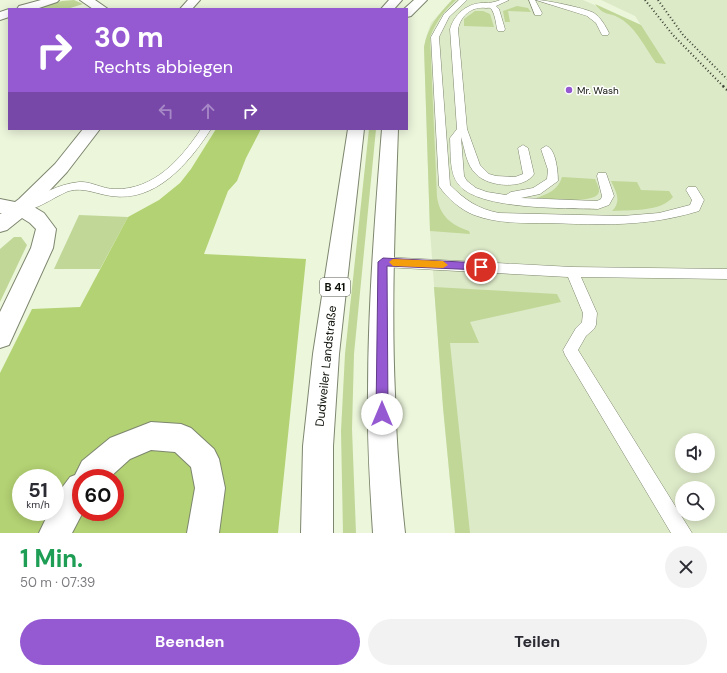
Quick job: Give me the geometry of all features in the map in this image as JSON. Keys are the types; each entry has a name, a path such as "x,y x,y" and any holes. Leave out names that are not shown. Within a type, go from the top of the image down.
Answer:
{"main road":[{"path":"26,8 52,0"},
{"path":"86,0 100,8"},
{"path":"187,8 194,0"},
{"path":"388,8 396,0"},
{"path":"408,12 421,0"},
{"path":"0,225 10,208 60,171 91,130"},
{"name":"Dudweiler Landstraße","path":"317,533 318,446 326,354 356,130"},
{"path":"389,533 382,429 383,262 390,130"},
{"path":"0,337 42,248 46,229 42,221 37,217 10,208"},
{"path":"98,469 120,448 151,436 181,438 204,460 210,488 203,533"},
{"path":"55,533 72,500"}],"lane":[{"path":"464,0 448,12 440,23 435,37 445,186 455,197 466,205 484,214 520,218 604,221 641,220 677,215 695,208 698,200 692,190"},
{"path":"490,6 506,0"},
{"path":"532,0 538,13"},
{"path":"539,0 590,14 599,22 605,33"},
{"path":"501,29 495,9 490,6 481,5 471,8 461,14 455,22 454,30 462,128 467,138 474,164 482,175 490,178 510,181 519,181 526,178 529,174 524,148"},
{"path":"462,128 455,138 459,176 463,183 472,191 485,196 524,202 598,205 605,202 608,196 602,176"},
{"path":"10,208 77,186 90,186 114,193 129,193 144,189 156,184 176,167 192,151 205,130"},
{"path":"499,198 536,192 552,181 553,170 546,149"},
{"path":"383,262 572,272 727,274"},
{"path":"572,272 590,313 589,325 581,332 570,350 682,533"}],"shaded area":[{"path":"452,0 583,0 641,25 635,16 601,0 727,0 727,533 455,533 443,407 430,231 424,47 431,23"}],"green space":[{"path":"74,0 83,4 70,8 36,8 62,1"},
{"path":"452,0 456,0 441,17 430,37 437,197 438,204 447,219 457,226 469,231 470,234 430,231 424,47 428,33 434,21"},
{"path":"595,4 641,25 666,64 656,63 636,33 626,23 617,17 605,13"},
{"path":"517,6 528,8 531,12 508,11 510,22 505,22 503,11"},
{"path":"475,11 483,11 490,14 494,27 464,26 464,19"},
{"path":"215,130 260,130 246,158 237,181 228,191 204,254 306,259 278,533 0,533 0,373 32,309 80,307 128,217 159,200 180,183 191,169"},
{"path":"369,130 376,130 354,354 352,429 356,533 343,533 341,431 345,354"},
{"path":"562,177 595,179 599,192 594,197 579,200 536,198 552,191 558,185"},
{"path":"611,181 637,182 641,190 669,191 673,197 668,202 653,208 612,211 617,204 617,196"},
{"path":"79,215 128,217 100,269 54,269"},
{"path":"14,237 21,237 27,245 0,302 0,249"},
{"path":"434,287 557,294 561,302 470,322 479,343 450,343 470,533 455,533 443,407"}],"railway":[{"path":"645,0 673,35 724,87"},
{"path":"658,0 683,35 727,79"},
{"path":"724,87 727,90"}],"slow traffic":[{"path":"393,262 443,265"}],"place":[{"name":"Mr. Wash","path":"569,90"}],"route":[{"path":"382,414 381,370 383,262 481,267"}]}
